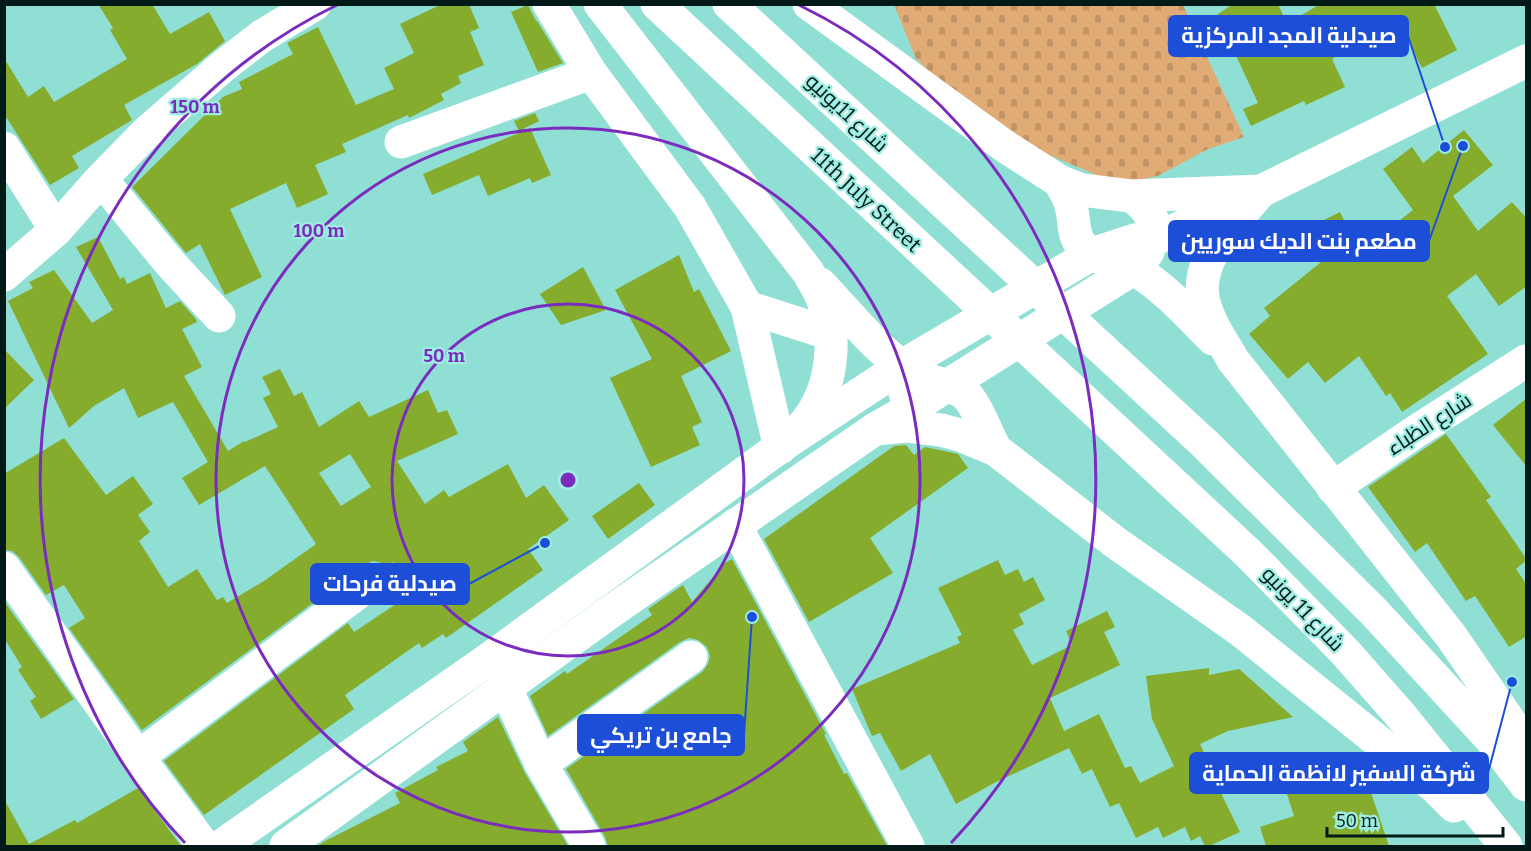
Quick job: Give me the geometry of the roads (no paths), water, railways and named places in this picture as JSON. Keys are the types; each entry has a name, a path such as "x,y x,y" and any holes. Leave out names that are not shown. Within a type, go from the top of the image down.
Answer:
{"main road":[{"path":"4,275 56,230 147,132 222,66 262,36 315,4"},
{"path":"549,4 591,73 690,207 747,307 784,446"},
{"path":"600,4 808,272 884,350 903,366 915,375 959,390 972,402 996,450"},
{"name":"11th July Street","path":"657,4 1075,395"},
{"name":"شارع 11يونيو","path":"729,4 1205,444 1375,613 1490,738 1527,784"},
{"path":"808,4 1006,147 1059,181 1092,192 1131,196 1261,191"},
{"path":"221,846 495,654 784,446 903,366 1092,254 1135,240 1157,238 1261,191 1527,61"},
{"path":"401,142 591,73"},
{"path":"4,148 56,230"},
{"path":"101,179 170,263 219,316"},
{"path":"1059,181 1072,207 1077,240 1092,254 1133,269 1161,288 1233,360 1451,636 1527,745"},
{"path":"1233,360 1209,317 1203,300 1204,281 1210,258 1221,240 1261,191"},
{"path":"286,846 505,687 874,429 916,418 944,386 1133,269 1145,258 1157,238 1152,218 1131,196"},
{"path":"784,446 808,420 822,393 830,364 831,334 824,301 808,272"},
{"path":"747,307 831,334"},
{"name":"شارع الظباء","path":"1333,488 1415,432 1527,361"},
{"path":"903,366 906,395 916,418 996,450 1116,543 1240,630 1436,788 1494,846"},
{"name":"شارع 11 يونيو","path":"1075,395 1249,554 1345,652 1403,718 1506,846"},
{"path":"735,525 908,846"},
{"path":"4,568 204,846"},
{"path":"138,757 375,580"},
{"path":"541,764 691,657"},
{"path":"505,687 541,764 589,846"}],"place":[{"name":"مطعم بنت الديك سوريين","path":"1463,146"},
{"name":"صيدلية المجد المركزية","path":"1445,147"},
{"name":"صيدلية فرحات","path":"545,543"},
{"name":"جامع بن تريكي","path":"752,617"},
{"name":"شركة السفير لانظمة الحماية","path":"1512,682"}]}
